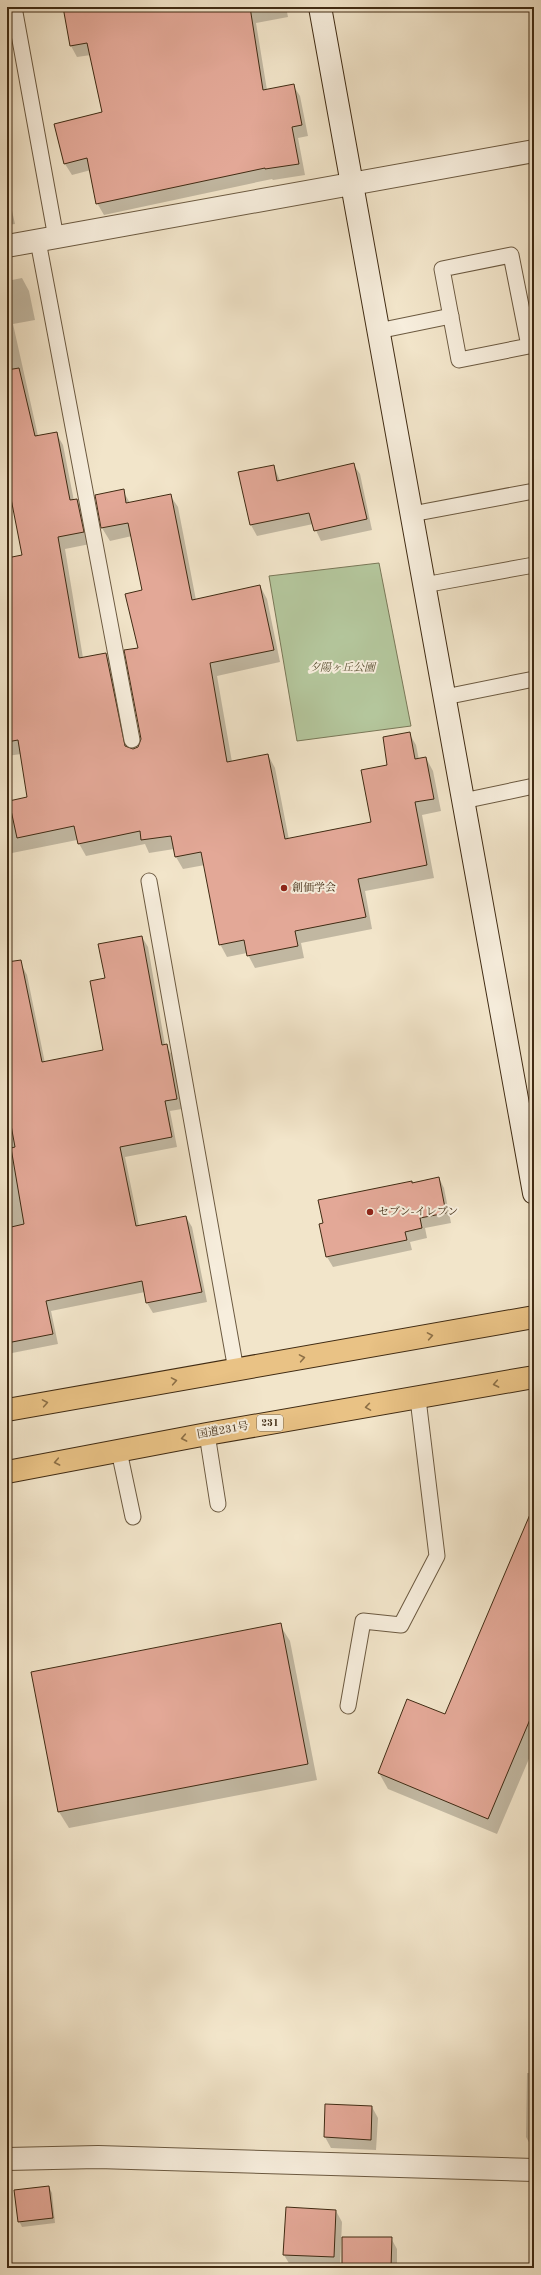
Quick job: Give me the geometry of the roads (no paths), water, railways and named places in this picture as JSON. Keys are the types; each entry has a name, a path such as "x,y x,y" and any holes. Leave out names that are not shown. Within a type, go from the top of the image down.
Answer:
{"highway":[{"path":"7,1410 534,1317"},
{"name":"国道231号","path":"7,1472 207,1434 418,1399 534,1377"}],"street":[{"path":"320,7 463,801 531,1157 534,1193"},
{"path":"7,246 534,151"},
{"path":"7,2159 98,2157 534,2170"}],"lane":[{"path":"14,7 47,239 132,740"},
{"path":"510,255 529,346 459,360 451,316 442,269 510,255"},
{"path":"378,331 451,316"},
{"path":"412,514 534,491"},
{"path":"424,585 534,565"},
{"path":"445,697 534,679"},
{"path":"463,801 534,786"},
{"path":"149,881 236,1370"},
{"path":"348,1706 363,1621 402,1625 437,1556 418,1399"},
{"path":"207,1434 218,1504"},
{"path":"119,1451 133,1517"}],"place":[{"name":"創価学会","path":"284,888"},
{"name":"セブン-イレブン","path":"370,1212"}],"park label":[{"name":"夕陽ヶ丘公園","path":"342,668"}]}
